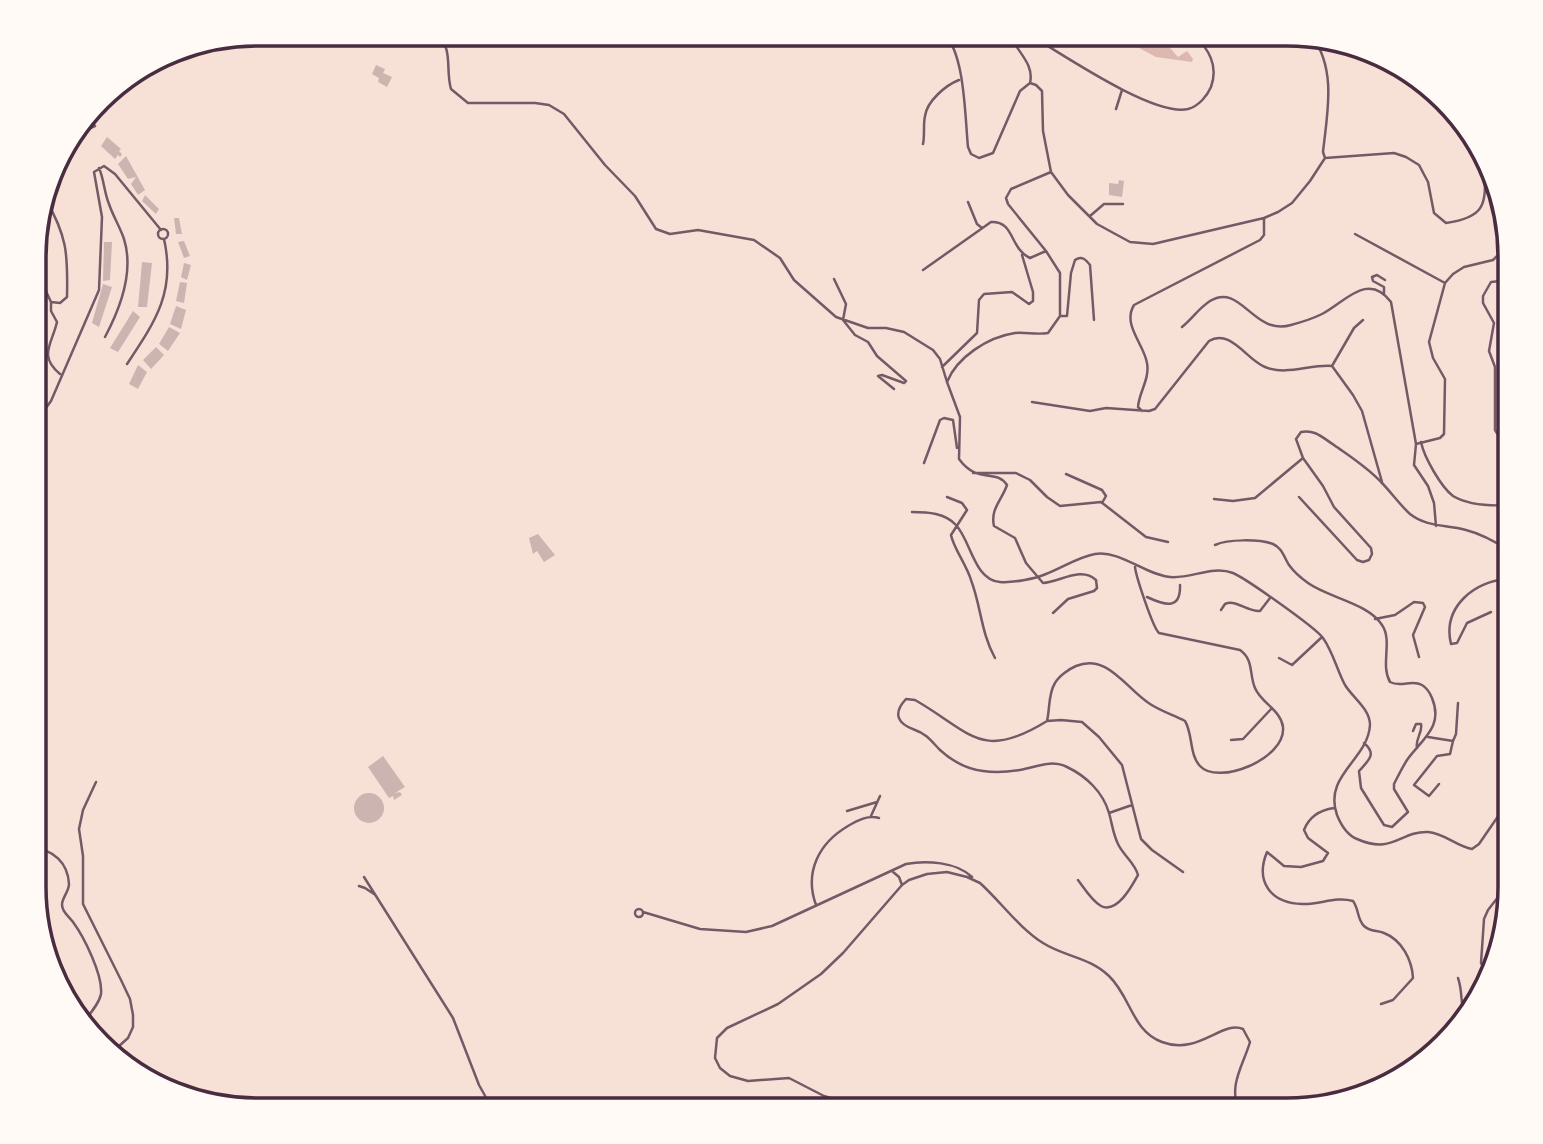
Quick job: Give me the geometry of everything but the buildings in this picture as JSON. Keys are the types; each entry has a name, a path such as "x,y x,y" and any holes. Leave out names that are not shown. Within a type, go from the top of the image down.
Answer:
{"street":[{"path":"446,46 449,53 449,82 455,94 468,103 535,103 565,114 605,165 635,195 656,229 670,234 698,230 754,240 780,258 794,280 842,320 855,335 867,342 877,356 906,381 904,383 878,376 894,389"},
{"path":"954,46 960,64 968,147 971,154 979,158 993,153 1020,91 1030,83 1029,66 1016,46"},
{"path":"1048,46 1122,90 1148,102 1182,109 1201,102 1212,84 1213,62 1205,46"},
{"path":"1319,49 1326,63 1329,87 1322,152 1325,158"},
{"path":"923,144 928,104 960,79"},
{"path":"1030,83 1042,91 1043,131 1051,172 1068,195 1090,216 1111,233 1130,242 1153,244 1264,218 1292,203 1325,158"},
{"path":"1116,109 1122,90"},
{"path":"1325,158 1394,153 1406,156 1419,165 1428,182 1434,213 1446,223 1466,221 1481,209 1485,185"},
{"path":"46,409 99,290 102,217 94,172 103,166 115,174 161,230 158,236 164,239 169,260 167,283 155,321 127,364"},
{"path":"99,167 126,249 121,301 115,320 105,337"},
{"path":"947,382 960,362 983,345 1016,333 1048,333 1060,316 1060,273 1006,198 1011,189 1051,172"},
{"path":"968,202 977,224 982,228"},
{"path":"1090,216 1104,204 1123,204"},
{"path":"51,210 60,225 68,268 67,297 60,303 51,302"},
{"path":"1142,411 1138,407 1138,398 1146,381 1148,366 1131,326 1131,311 1134,305 1260,240 1264,235 1264,218"},
{"path":"923,270 991,222 1003,224 1022,255 1033,292 1033,301 1029,304 1012,292 984,294 979,300 977,333 942,367"},
{"path":"1356,234 1445,283"},
{"path":"1022,255 1030,258 1046,251"},
{"path":"1416,444 1444,435 1445,379 1433,358 1429,342 1445,283 1464,267 1493,260 1497,256"},
{"path":"1060,316 1067,316 1071,273 1075,260 1081,258 1090,265 1094,320"},
{"path":"1384,294 1384,287 1373,281 1372,277 1377,275 1385,280"},
{"path":"834,279 846,304 842,320"},
{"path":"1497,281 1491,282 1483,296 1483,303 1494,323 1489,351 1495,367 1497,435"},
{"path":"1182,327 1212,300 1225,296 1235,299 1264,324 1284,327 1323,313 1357,290 1370,289 1384,294 1391,302 1416,444 1414,465 1428,486 1434,503 1436,526"},
{"path":"46,291 57,322 48,348 48,359 50,366 61,375"},
{"path":"842,320 868,328 904,332 933,350 940,359 960,417 958,449"},
{"path":"1332,366 1354,328 1363,320"},
{"path":"1032,402 1090,411 1106,408 1142,411 1155,409 1215,337 1229,340 1268,369 1287,371 1332,366"},
{"path":"1332,366 1362,411 1382,482"},
{"path":"924,463 940,420 953,420 959,459 971,473 1005,481 1006,489 993,510 994,526 1016,538 1026,564 1035,576 1043,583 1078,574 1089,575 1096,580 1097,588 1094,591 1068,599 1053,613"},
{"path":"1299,497 1357,560 1369,560 1373,554 1371,548 1334,507 1297,444 1298,435 1304,431 1317,433 1361,462 1413,516 1428,525 1463,529 1480,534 1497,544"},
{"path":"1421,443 1423,453 1453,495 1484,504 1497,504"},
{"path":"1214,499 1233,501 1255,498 1303,458"},
{"path":"971,473 1016,473 1030,480 1046,497 1060,506 1098,501 1146,537 1168,542"},
{"path":"1066,474 1102,489 1105,496 1102,503"},
{"path":"947,497 962,503 967,510 951,535 971,580 985,638 995,658"},
{"path":"912,512 932,513 957,526 976,562 989,578 1006,582 1044,576 1071,562 1095,554 1119,558 1169,577 1187,577 1210,571 1233,573 1322,637 1346,687 1368,715 1369,729 1364,743 1335,788 1335,808 1346,831 1356,839 1382,845 1428,832 1472,849 1479,844 1497,818"},
{"path":"1215,545 1225,541 1275,545 1282,551 1289,565 1307,583 1357,605 1384,627 1385,670 1390,682 1401,685 1415,683 1430,693 1436,708 1428,737 1406,763 1394,784 1394,789 1408,812 1392,827 1387,827 1358,780 1359,771 1372,754 1371,749 1364,743"},
{"path":"1047,721 1055,682 1073,667 1096,662 1148,703 1185,721 1197,763 1205,771 1225,774 1270,756 1276,748 1283,728 1272,708 1254,687 1246,654 1240,650 1158,633 1152,625 1135,566"},
{"path":"1491,612 1466,623 1457,643 1451,644 1451,622 1460,599 1471,590 1497,581"},
{"path":"1145,596 1171,604 1177,602 1181,596 1180,585"},
{"path":"1221,610 1225,604 1232,602 1253,611 1260,611 1270,598"},
{"path":"1375,619 1395,615 1414,602 1423,603 1426,607 1413,635 1419,657"},
{"path":"1279,658 1292,665 1322,637"},
{"path":"1078,880 1099,905 1106,907 1114,905 1122,898 1138,875 1115,838 1105,801 1090,781 1066,766 1055,763 998,772 968,768 921,733 901,723 898,714 906,699 915,700 974,738 998,742 1026,734 1047,721 1057,719 1082,722 1099,737 1122,765 1141,839 1183,872"},
{"path":"1439,783 1429,796 1414,785 1437,756 1450,754 1456,734 1458,703"},
{"path":"1231,740 1243,739 1272,708"},
{"path":"1413,731 1416,724 1421,724 1417,748"},
{"path":"1428,737 1453,741"},
{"path":"96,782 83,810 79,829 83,856 83,904 121,980 133,1015 133,1027 128,1038 118,1047"},
{"path":"871,816 880,796"},
{"path":"848,811 877,802"},
{"path":"1109,813 1132,805"},
{"path":"1335,808 1319,811 1304,831 1308,838 1327,852 1327,857 1317,864 1284,866 1267,852 1263,881 1268,891 1284,901 1300,904 1329,899 1353,901 1362,925 1395,940 1412,964 1413,978 1393,1000 1381,1004"},
{"path":"816,905 811,883 812,871 824,846 843,829 871,816 879,818"},
{"path":"46,849 56,856 66,870 69,886 62,903 64,911 91,954 98,978 101,993 88,1015"},
{"path":"643,912 700,929 746,932 772,926 913,863 954,867 968,873 1038,940 1082,958 1107,974 1122,992 1139,1026 1154,1039 1168,1044 1188,1045 1228,1028 1236,1026 1243,1029 1250,1042 1234,1084 1235,1098"},
{"path":"891,871 897,874 902,885"},
{"path":"830,1098 789,1078 748,1081 730,1076 717,1063 716,1043 727,1028 778,1004 821,974 844,953 902,885 914,878 936,872 952,872 975,880"},
{"path":"364,877 453,1018 486,1098"},
{"path":"359,886 365,887 376,897"},
{"path":"1482,966 1485,919 1497,898"},
{"path":"1458,978 1461,1005"}],"shaded area":[{"path":"1135,46 1168,46 1178,57 1187,51 1193,59 1192,62 1156,57"}]}
